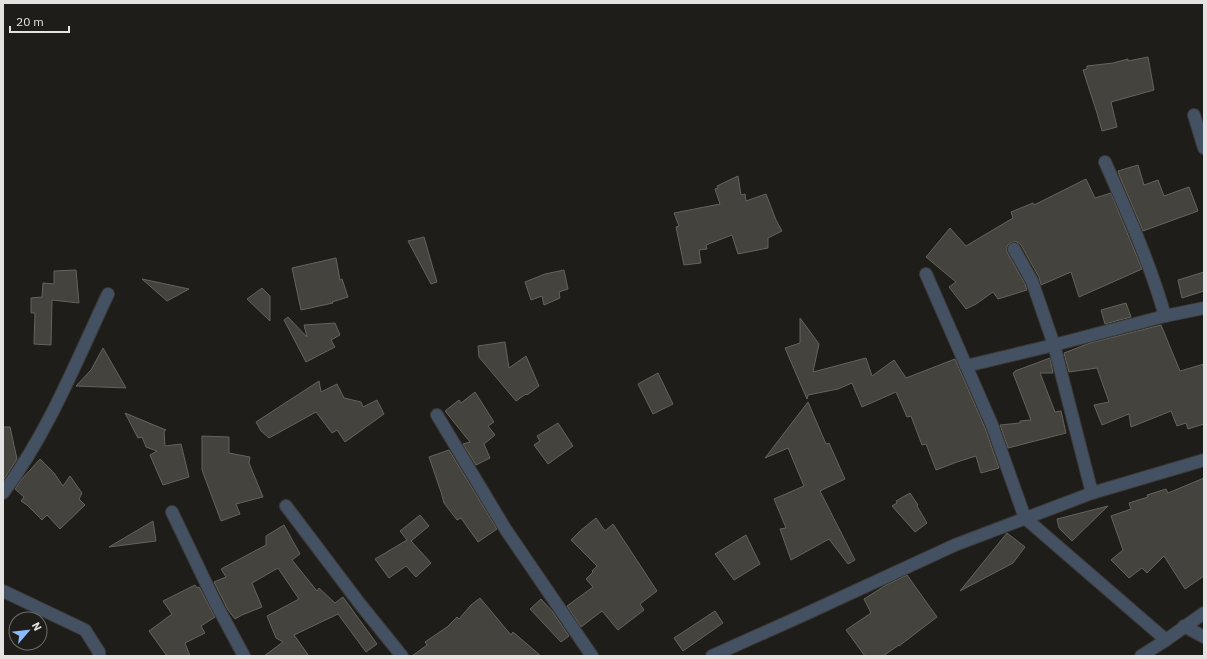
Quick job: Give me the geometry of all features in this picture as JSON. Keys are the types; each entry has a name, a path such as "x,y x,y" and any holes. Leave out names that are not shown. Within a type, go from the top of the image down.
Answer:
{"street":[{"path":"1194,115 1204,148"},
{"path":"1105,162 1130,217 1156,285 1165,316"},
{"path":"1014,249 1032,281 1054,345 1092,493"},
{"path":"926,274 992,425 1025,518 1166,640"},
{"path":"3,493 11,483 48,423 108,294"},
{"path":"966,366 1165,316 1204,308"},
{"path":"438,415 506,530 592,656"},
{"path":"712,656 955,544 1092,493 1204,460"},
{"path":"286,506 360,604 402,656"},
{"path":"172,512 212,595 244,656"},
{"path":"3,591 84,630 99,652 99,656"},
{"path":"1140,656 1166,640 1204,613"},
{"path":"1184,626 1204,638"}],"building":[{"path":"1148,57 1154,90 1111,102 1117,127 1102,131 1083,70 1087,69 1087,66"},
{"path":"1138,165 1144,185 1158,180 1164,196 1189,187 1198,211 1143,231 1118,171"},
{"path":"738,176 741,195 745,194 746,201 766,194 782,231 768,238 768,248 738,254 732,235 706,245 707,249 699,250 701,263 684,265 676,227 679,226 674,213 720,204 715,189 718,188 717,186"},
{"path":"1086,179 1095,198 1111,193 1142,269 1079,297 1071,272 1041,285 1039,277 1021,245 1014,242 1007,246 1007,252 1027,290 998,299 993,292 966,309 949,287 956,282 926,257 950,228 966,246 1013,218 1011,212 1033,203 1034,205"},
{"path":"424,237 437,282 431,284 408,241"},
{"path":"336,258 340,280 342,279 348,297 332,302 333,303 301,310 292,268"},
{"path":"76,270 79,303 52,300 51,345 34,344 35,313 31,313 31,298 42,297 43,283 54,284 54,271"},
{"path":"564,270 568,289 559,292 560,298 544,305 542,296 531,300 525,282 545,274"},
{"path":"1204,272 1204,291 1182,298 1178,280"},
{"path":"142,279 189,289 167,301"},
{"path":"262,288 270,296 270,321 247,299"},
{"path":"1126,303 1131,317 1105,324 1101,310"},
{"path":"288,317 307,337 304,325 335,323 340,335 331,340 335,347 306,362 284,320"},
{"path":"800,318 819,344 813,372 866,358 872,376 894,360 906,378 955,359 985,428 999,468 981,473 976,456 936,470 926,444 922,445 911,416 907,417 896,392 862,407 852,383 838,389 808,395 807,399 785,348 800,343"},
{"path":"1161,325 1180,371 1204,364 1204,424 1188,429 1186,423 1177,426 1171,411 1131,427 1129,414 1102,425 1094,405 1109,402 1097,368 1069,372 1064,353 1090,343"},
{"path":"505,342 509,368 526,356 539,386 516,401 479,357 478,346"},
{"path":"103,348 126,388 76,386 91,370"},
{"path":"1050,358 1053,373 1040,373 1055,412 1061,411 1066,433 1008,448 1000,425 1020,423 1020,421 1031,420 1013,373"},
{"path":"658,373 673,404 653,414 638,384"},
{"path":"319,381 321,392 337,384 344,398 361,402 363,407 377,400 384,414 345,442 337,430 332,433 316,412 269,438 261,431 256,422"},
{"path":"475,392 494,422 488,426 495,435 484,444 490,458 476,465 463,444 470,442 445,411 459,400 461,403"},
{"path":"808,402 826,444 829,443 845,479 820,491 855,560 848,564 829,539 791,560 780,529 786,528 774,499 804,486 788,448 765,458"},
{"path":"125,413 166,430 164,431 165,446 181,444 189,477 163,485 150,455 157,451 146,447 142,437 138,438"},
{"path":"558,423 573,446 548,464 534,445 540,441 537,436"},
{"path":"3,427 10,427 17,459 4,479 3,478"},
{"path":"202,436 229,437 229,453 250,457 249,463 263,497 236,504 240,514 221,521 202,470"},
{"path":"449,450 497,529 478,542 461,518 457,520 444,503 429,457"},
{"path":"40,459 54,473 63,486 70,476 82,493 79,499 85,505 60,529 47,515 42,520 21,501 24,497 15,489"},
{"path":"1204,478 1204,576 1185,589 1164,556 1147,573 1142,568 1129,578 1111,560 1123,550 1111,516 1131,509 1129,503 1148,497 1147,495 1166,489 1168,493"},
{"path":"910,493 927,523 915,532 892,506 897,503 896,501"},
{"path":"1108,506 1072,541 1059,528 1057,519"},
{"path":"420,515 429,526 411,541 431,563 416,577 406,566 389,578 375,559 407,540 400,531"},
{"path":"596,518 605,531 613,524 657,591 640,604 644,610 618,630 602,611 581,627 567,606 593,587 586,579 597,566 571,540"},
{"path":"153,521 156,541 109,547"},
{"path":"284,525 300,554 292,560 317,591 319,588 335,603 343,597 377,644 366,652 338,614 294,635 309,656 264,656 283,642 276,638 267,616 299,599 278,568 252,583 262,607 235,619 228,610 214,582 226,577 221,569 266,545 266,536"},
{"path":"1007,533 1025,547 1013,563 960,591"},
{"path":"746,535 760,564 734,580 715,554"},
{"path":"907,575 937,617 899,646 883,656 865,656 846,630 871,613 864,599 886,585"},
{"path":"195,585 197,588 199,587 215,617 201,626 205,633 185,643 190,656 167,656 149,631 172,614 163,601"},
{"path":"480,598 511,635 513,632 541,656 412,656 427,645 425,642 447,627 457,617 459,619 471,605"},
{"path":"541,599 552,611 569,636 561,642 530,609"},
{"path":"715,611 723,623 683,651 674,638"}]}
